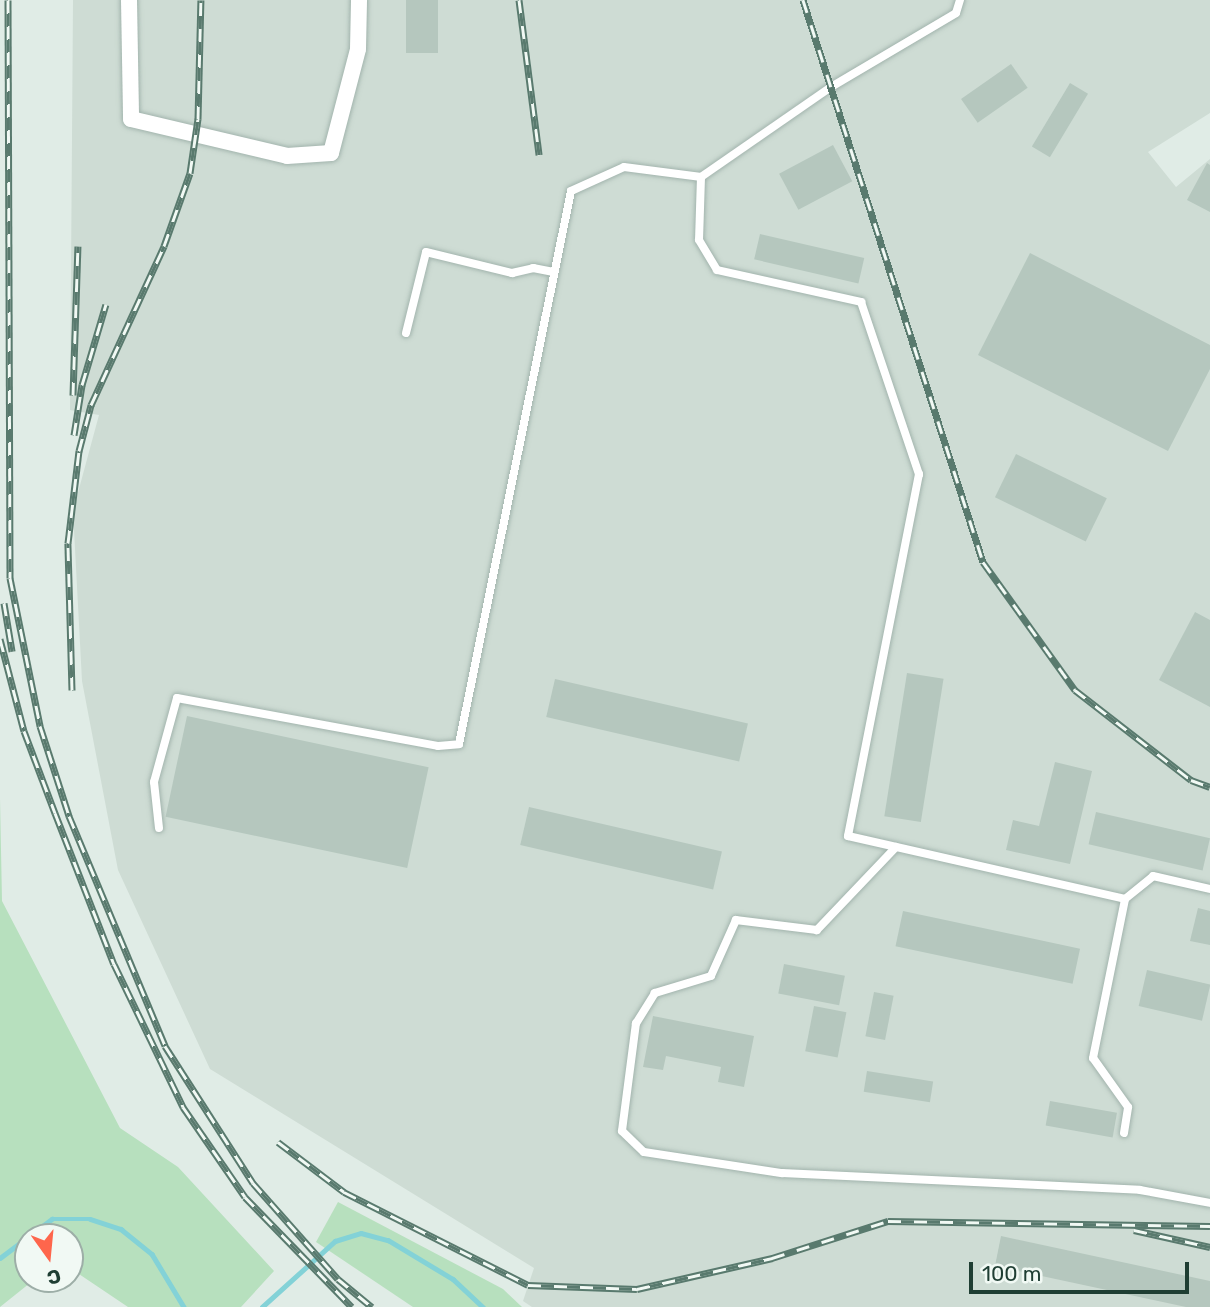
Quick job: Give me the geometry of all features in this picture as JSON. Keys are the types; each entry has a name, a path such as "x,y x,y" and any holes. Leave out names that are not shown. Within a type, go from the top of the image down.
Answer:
{"street":[{"path":"129,0 131,119 287,156 331,153 358,49 359,0"}],"lane":[{"path":"159,828 154,782 177,698 438,746 459,744 571,191 624,167 701,177 831,87 956,13 960,0"},
{"path":"701,177 699,240 717,270 861,302 919,474 848,836 1125,899"},
{"path":"406,333 426,252 512,273 533,268 554,272"},
{"path":"896,847 817,930 736,920 711,976 655,993 636,1023 622,1131 644,1152 782,1173 1140,1190 1210,1203"},
{"path":"1124,1133 1128,1107 1093,1058 1125,899 1153,876 1210,889"}],"shaded area":[{"path":"73,0 1210,0 1210,113 1148,152 1176,187 1210,159 1210,1307 532,1307 523,1301 534,1268 210,1069 118,870 82,681 73,511 99,415 70,410"}],"green space":[{"path":"0,798 2,901 120,1128 178,1167 274,1271 241,1307 128,1307 84,1277 84,1223 14,1223 14,1293 18,1293 0,1307"},
{"path":"338,1202 503,1289 522,1307 413,1307 316,1242"}],"building":[{"path":"406,0 438,0 438,53 406,53"},
{"path":"1011,64 1028,88 978,123 961,99"},
{"path":"1070,83 1088,94 1050,157 1032,146"},
{"path":"833,145 852,181 798,210 779,174"},
{"path":"1207,163 1210,165 1210,212 1187,200"},
{"path":"760,234 864,258 858,283 754,259"},
{"path":"1030,253 1210,345 1210,369 1168,451 978,355"},
{"path":"1016,454 1107,498 1086,541 995,497"},
{"path":"1195,612 1210,620 1210,707 1159,680"},
{"path":"907,673 944,679 921,822 884,816"},
{"path":"555,679 748,724 739,762 546,717"},
{"path":"187,716 429,767 407,868 166,817"},
{"path":"1055,762 1092,771 1070,864 1006,850 1013,820 1039,826"},
{"path":"529,807 722,852 713,890 520,845"},
{"path":"1096,812 1210,838 1203,870 1089,844"},
{"path":"1198,908 1210,911 1210,945 1190,941"},
{"path":"903,911 1080,949 1073,984 896,946"},
{"path":"784,964 845,976 839,1005 778,993"},
{"path":"1147,970 1210,985 1202,1021 1139,1006"},
{"path":"874,992 894,996 885,1040 865,1036"},
{"path":"814,1006 846,1012 838,1057 805,1051"},
{"path":"653,1016 754,1036 744,1087 718,1082 721,1067 666,1056 663,1070 643,1067"},
{"path":"867,1071 933,1081 930,1102 864,1092"},
{"path":"1050,1101 1117,1113 1113,1137 1046,1126"},
{"path":"1001,1236 1210,1281 1210,1307 1186,1307 995,1266"}],"waterway":[{"path":"0,1258 52,1219 90,1219 121,1229 152,1254 184,1307"},
{"path":"262,1307 335,1241 361,1233 388,1240 453,1279 483,1307"}],"railway":[{"path":"8,0 10,578 40,726 69,816 165,1046 253,1183 338,1279 372,1307"},
{"path":"72,690 68,543 79,451 91,405 164,246 190,173 198,119 201,0"},
{"path":"519,0 539,155"},
{"path":"803,0 983,562 1075,690 1191,780 1210,787"},
{"path":"73,395 78,246"},
{"path":"74,435 82,385 106,304"},
{"path":"4,603 12,651"},
{"path":"0,639 24,731 114,964 183,1107 245,1197 352,1307"},
{"path":"278,1142 344,1192 528,1285 637,1289 772,1258 888,1221 1210,1226"},
{"path":"1134,1230 1210,1247"}]}
